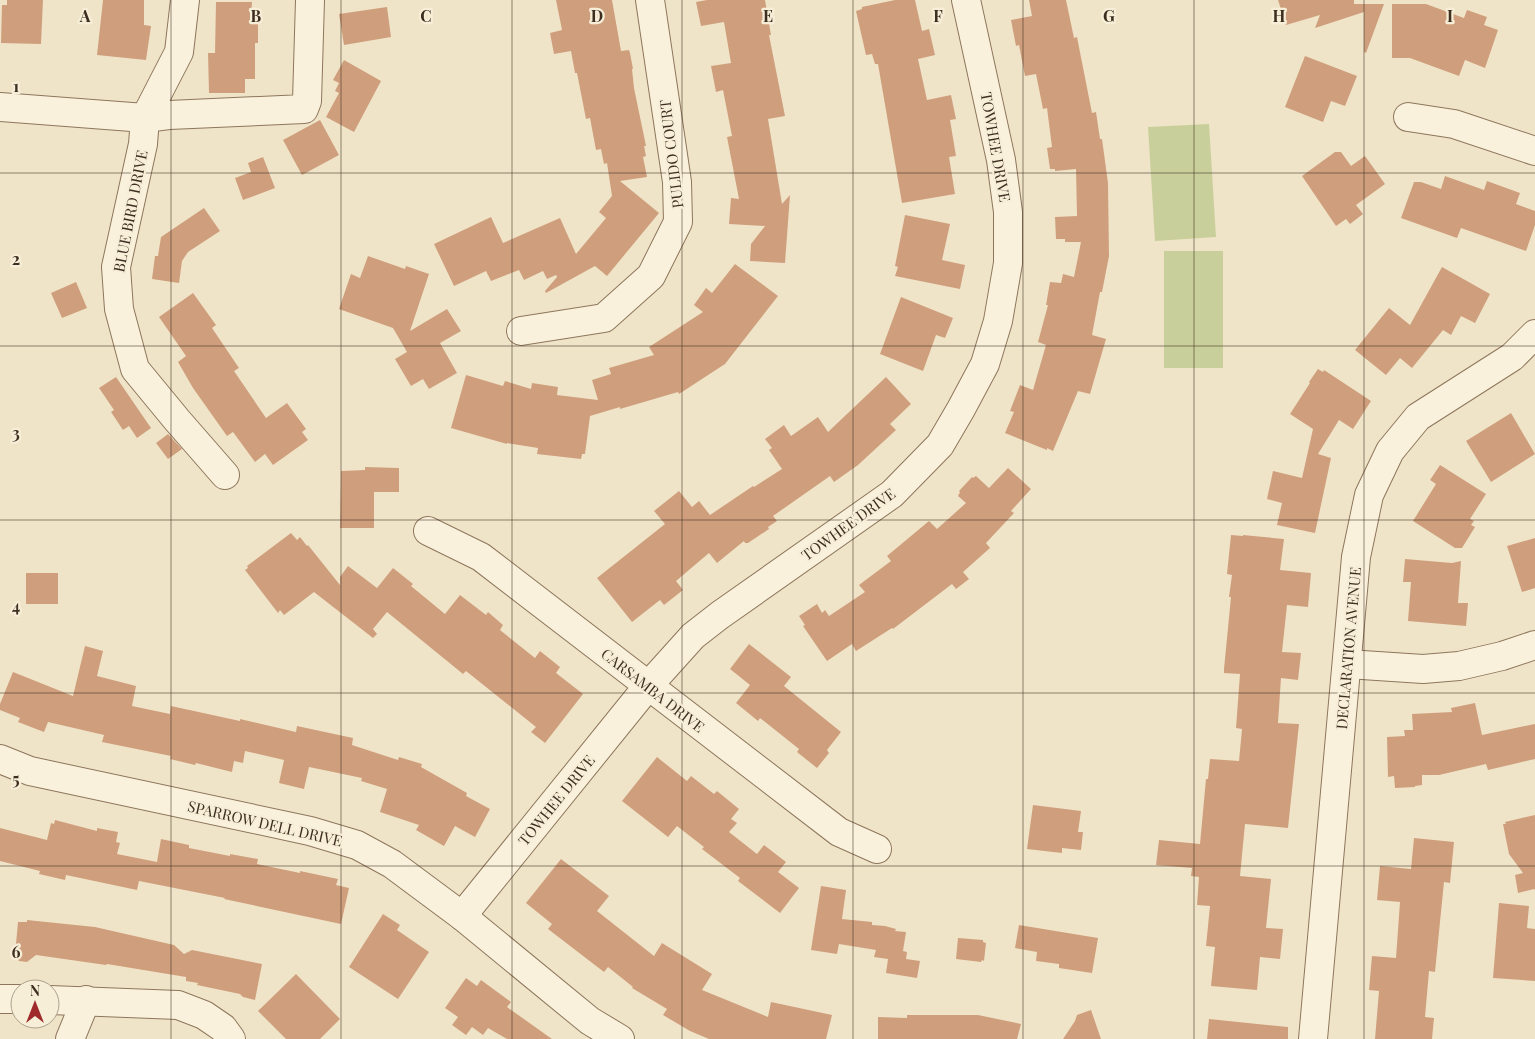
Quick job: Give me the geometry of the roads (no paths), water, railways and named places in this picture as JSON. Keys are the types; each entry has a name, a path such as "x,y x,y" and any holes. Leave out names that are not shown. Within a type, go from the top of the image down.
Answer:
{"street":[{"path":"145,118 179,52 185,0"},
{"path":"0,107 145,118 169,114 304,109 306,101 310,0"},
{"name":"PULIDO COURT","path":"521,331 604,318 651,276 678,222 677,182 650,0"},
{"name":"TOWHEE DRIVE","path":"462,916 648,686 693,636 892,494 940,445 961,409 985,364 998,321 1008,263 1008,212 1002,160 966,0"},
{"path":"1408,117 1454,124 1535,151"},
{"name":"BLUE BIRD DRIVE","path":"145,118 143,144 116,267 119,308 135,368 224,475"},
{"name":"DECLARATION AVENUE","path":"1314,1039 1356,557 1369,495 1390,451 1418,418 1512,357 1535,334"},
{"name":"CARSAMBA DRIVE","path":"428,531 481,556 839,832 877,849"},
{"path":"1347,664 1423,669 1459,666 1502,656 1535,645"},
{"name":"SPARROW DELL DRIVE","path":"0,760 30,771 310,831 357,844 392,864 462,916 590,1021 620,1039"},
{"path":"60,1000 178,1005 204,1015 223,1028 231,1039"},
{"path":"70,1039 86,1000"}]}
